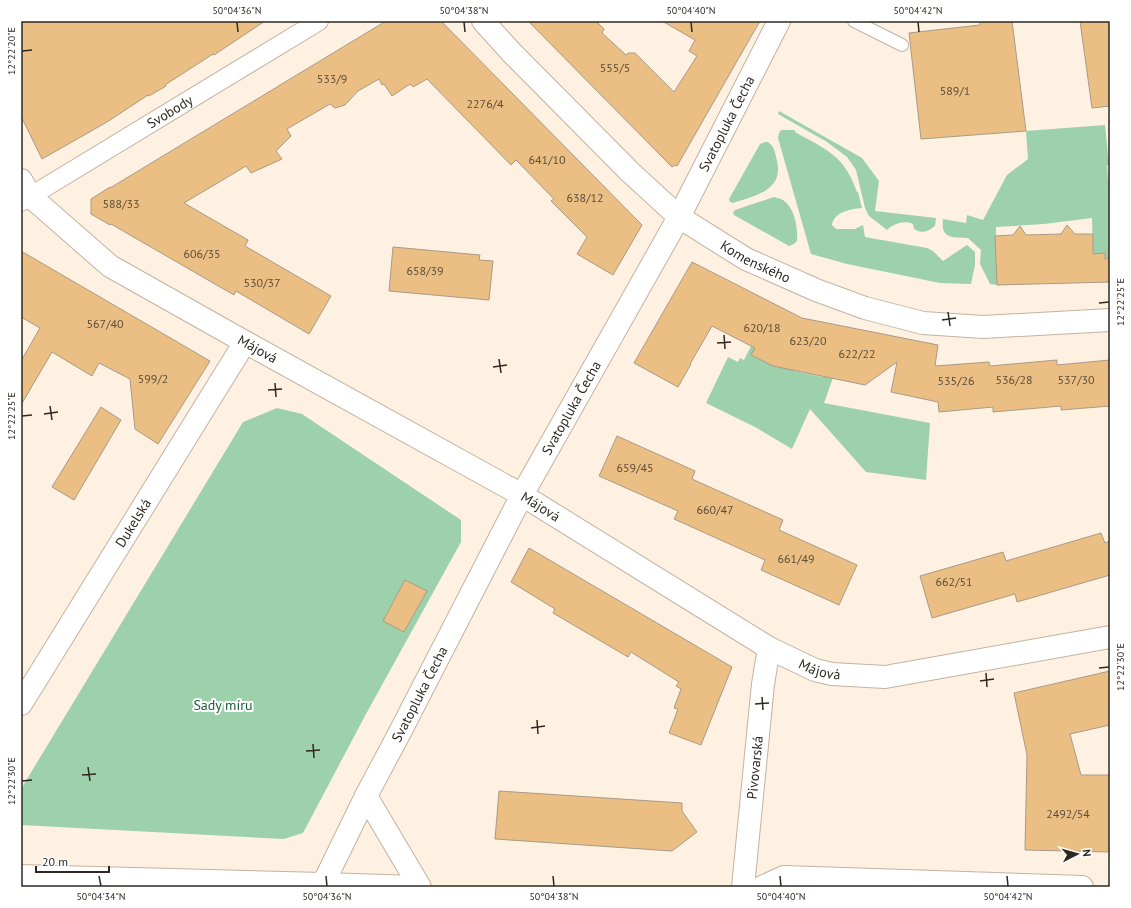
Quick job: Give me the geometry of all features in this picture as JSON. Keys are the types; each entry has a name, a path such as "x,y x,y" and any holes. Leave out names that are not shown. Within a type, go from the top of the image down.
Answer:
{"street":[{"name":"Svobody","path":"24,192 319,21"},
{"name":"Komenského","path":"482,21 630,172 679,217 746,259 816,290 865,308 922,323 982,326 1110,320"},
{"name":"Svatopluka Čecha","path":"323,884 366,796 522,495 679,217 779,21"},
{"name":"Májová","path":"24,192 110,266 522,495 769,648 815,670 832,674 885,677 1110,637"},
{"name":"Dukelská","path":"21,704 245,342"},
{"name":"Pivovarská","path":"743,887 763,684 769,648"},
{"path":"366,796 420,887"},
{"path":"21,876 415,887"},
{"path":"762,887 784,877 1082,887"}],"lane":[{"path":"854,21 902,45"}],"green space":[{"path":"779,111 862,158 879,181 875,211 936,218 935,226 922,232 914,229 913,224 903,222 887,230 869,216 865,208 856,170 847,157 827,142 778,114"},
{"path":"1105,125 1109,165 1107,165 1108,179 1110,179 1110,258 1105,258 1105,253 1093,254 1092,218 1044,224 996,227 997,285 990,284 980,264 981,250 968,238 953,237 946,234 943,226 943,219 966,223 967,215 983,220 1007,175 1028,159 1026,131"},
{"path":"781,130 795,130 795,132 825,149 840,162 852,180 858,192 862,208 848,210 839,214 833,221 832,225 836,229 855,229 863,225 865,237 927,248 933,251 943,261 967,245 975,252 975,265 971,284 940,283 847,264 811,254 778,138"},
{"path":"768,142 773,148 777,161 778,171 772,186 758,195 733,203 730,202 729,199 760,144"},
{"path":"774,197 782,199 787,204 795,219 797,241 789,246 734,215 733,212"},
{"path":"751,346 755,348 752,355 769,364 794,367 794,371 823,377 825,373 834,375 824,403 930,423 926,480 866,472 810,409 792,449 755,427 706,403 728,357 738,362 740,358 744,360"},
{"name":"Sady míru","path":"277,408 302,414 461,520 461,542 366,714 303,833 284,839 21,825 21,791 24,784 243,422"}],"building":[{"path":"21,21 265,21 165,85 166,86 149,96 148,95 107,122 42,159 21,116"},
{"path":"386,21 441,21 642,225 613,275 577,254 587,237 551,201 554,199 516,160 511,165 427,79 413,87 410,84 392,96 384,84 382,85 379,79 358,91 345,105 335,108 330,104 287,129 291,136 276,151 282,159 251,173 246,166 184,203 248,240 245,246 331,296 309,334 236,291 234,295 91,214 91,199"},
{"path":"528,21 596,21 604,29 602,33 626,55 628,53 635,53 674,92 697,56 689,51 695,40 662,21 760,21 677,166 675,165 672,167"},
{"path":"980,21 1012,21 1026,131 921,139 909,33 980,25"},
{"path":"1080,21 1110,21 1110,106 1092,108"},
{"path":"1067,225 1075,234 1093,234 1093,254 1105,253 1105,259 1110,258 1110,282 997,285 995,236 1013,235 1020,226 1026,235 1061,234"},
{"path":"393,247 480,255 479,260 493,261 489,300 389,291"},
{"path":"21,251 210,361 158,444 135,429 130,379 99,363 92,376 52,352 21,405 21,361 40,328 21,317"},
{"path":"692,262 802,318 938,345 935,366 989,362 990,366 1057,360 1057,365 1110,360 1110,406 1061,410 1061,406 993,412 993,407 939,412 938,402 891,392 897,362 865,385 773,366 751,355 755,348 712,326 678,387 634,363"},
{"path":"101,407 121,420 74,500 52,487"},
{"path":"617,436 695,471 692,479 783,520 779,530 857,565 839,605 761,570 765,560 674,519 678,511 599,476"},
{"path":"1101,533 1105,543 1110,541 1110,575 1017,602 1015,594 932,618 920,576 1003,552 1006,561"},
{"path":"529,548 732,667 701,745 669,733 678,709 674,708 681,689 676,686 679,682 631,652 628,657 553,613 555,609 511,582"},
{"path":"405,580 427,591 404,632 383,621"},
{"path":"1110,671 1110,725 1070,734 1081,775 1110,775 1110,852 1025,850 1027,755 1014,693"},
{"path":"499,791 682,803 682,811 697,832 672,851 495,839"}]}
